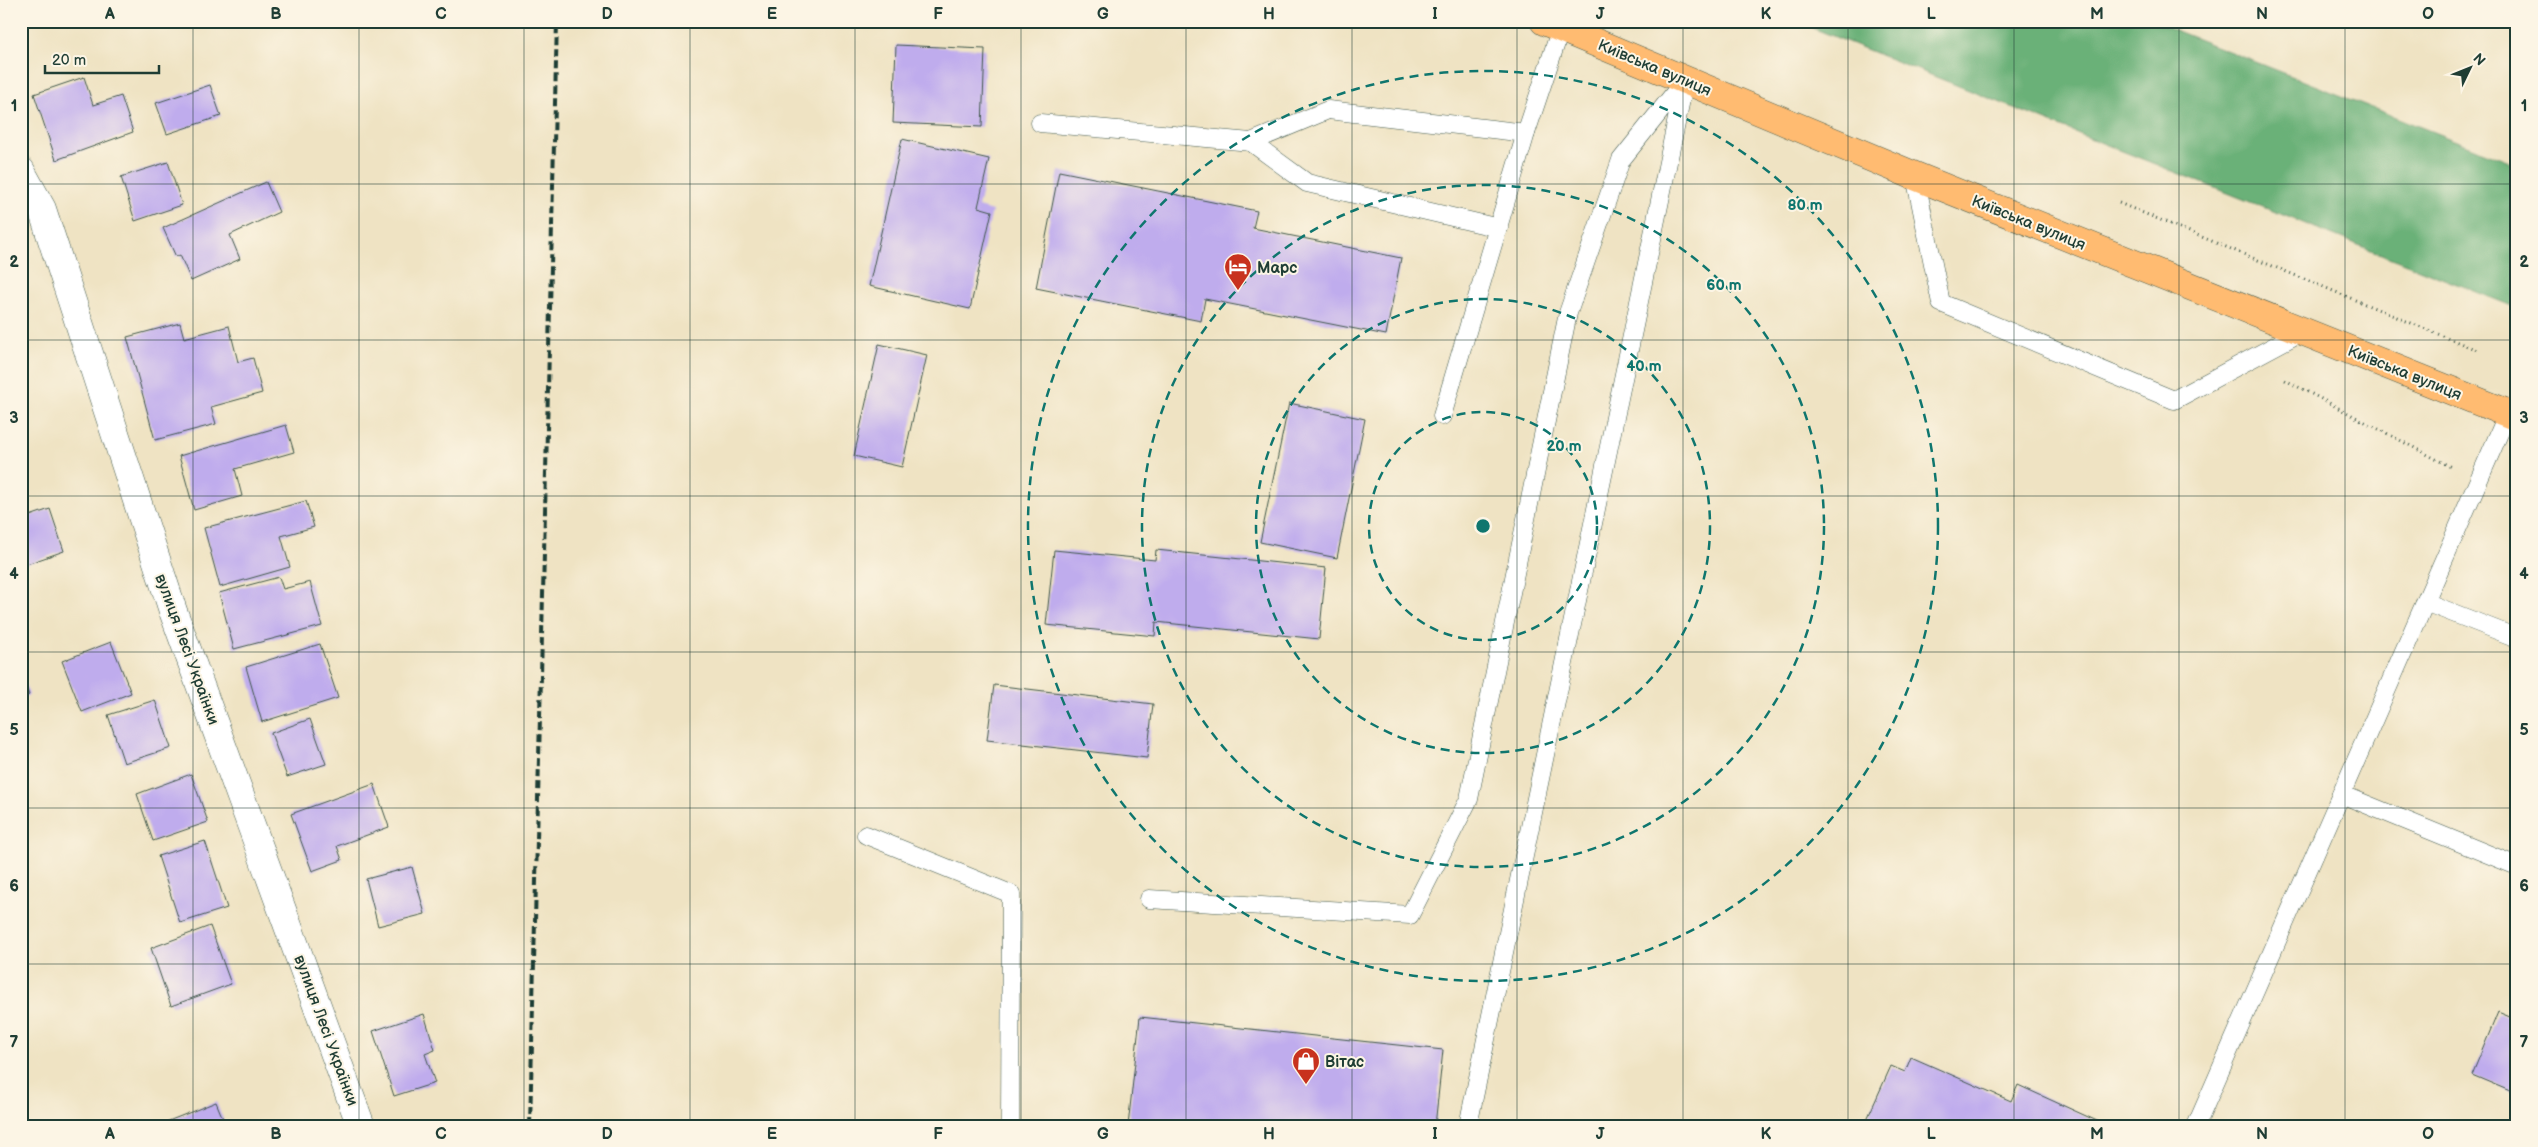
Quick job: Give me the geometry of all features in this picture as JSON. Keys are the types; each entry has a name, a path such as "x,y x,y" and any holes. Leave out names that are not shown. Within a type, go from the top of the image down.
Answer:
{"highway":[{"name":"Київська вулиця","path":"1552,25 1915,176 2512,415"}],"street":[{"name":"вулиця Лесі Українки","path":"21,171 42,208 173,612 361,1126"}],"lane":[{"path":"1442,416 1526,133 1552,25"},
{"path":"1148,899 1410,915 1469,799 1568,313 1621,160 1685,80"},
{"path":"1468,1126 1685,80"},
{"path":"1040,122 1251,142 1328,110 1526,133"},
{"path":"1251,142 1307,182 1499,228"},
{"path":"1915,176 1941,304 2174,400 2303,331"},
{"path":"2196,1126 2478,481 2512,415"},
{"path":"2425,602 2517,638"},
{"path":"2341,794 2517,866"},
{"path":"866,835 1011,894 1010,1126"}],"path":[{"path":"2119,203 2477,350"},
{"path":"2285,380 2478,481"}],"green space":[{"path":"1795,21 2152,21 2517,165 2517,308"}],"building":[{"path":"896,45 985,49 982,127 893,123"},
{"path":"84,77 93,105 121,96 133,132 56,160 34,94"},
{"path":"210,85 221,116 167,134 156,103"},
{"path":"902,139 989,159 978,207 992,211 970,309 869,286"},
{"path":"168,162 182,205 135,221 121,177"},
{"path":"1059,171 1257,211 1253,228 1401,258 1386,335 1205,299 1201,321 1036,288"},
{"path":"266,182 279,212 230,235 240,259 191,281 180,255 176,257 163,228"},
{"path":"180,323 184,338 229,326 238,362 253,358 262,393 211,407 216,424 155,440 127,337"},
{"path":"879,344 927,355 902,467 854,456"},
{"path":"1289,403 1365,419 1337,558 1260,542"},
{"path":"286,425 294,452 235,469 242,496 194,510 179,456"},
{"path":"306,501 314,527 281,536 290,567 220,587 204,528"},
{"path":"50,509 64,551 21,566 21,519"},
{"path":"1054,550 1155,560 1156,550 1326,568 1319,639 1156,622 1155,636 1046,625"},
{"path":"279,577 283,589 310,582 322,626 234,649 219,593"},
{"path":"111,642 131,693 82,712 62,661"},
{"path":"320,644 338,698 262,722 246,667"},
{"path":"21,674 29,695 21,698"},
{"path":"994,685 1153,704 1147,758 987,740"},
{"path":"155,700 171,748 124,763 108,715"},
{"path":"310,719 326,764 287,777 271,733"},
{"path":"191,774 208,822 153,841 137,794"},
{"path":"374,784 389,827 337,846 342,860 312,871 291,814"},
{"path":"205,841 227,908 180,923 158,856"},
{"path":"412,867 425,914 378,926 366,879"},
{"path":"210,926 231,984 171,1006 151,948"},
{"path":"2498,1012 2517,1020 2517,1094 2472,1075"},
{"path":"424,1014 435,1050 425,1054 435,1083 394,1096 373,1031"},
{"path":"1140,1017 1443,1050 1435,1126 1128,1126"},
{"path":"1911,1057 2011,1101 2018,1085 2108,1126 1864,1126 1891,1066 1905,1072"},
{"path":"216,1102 226,1126 156,1126"}],"railway":[{"path":"530,1126 557,21"}],"place":[{"name":"Марс","path":"1238,291"},
{"name":"Вітас","path":"1306,1085"}]}
